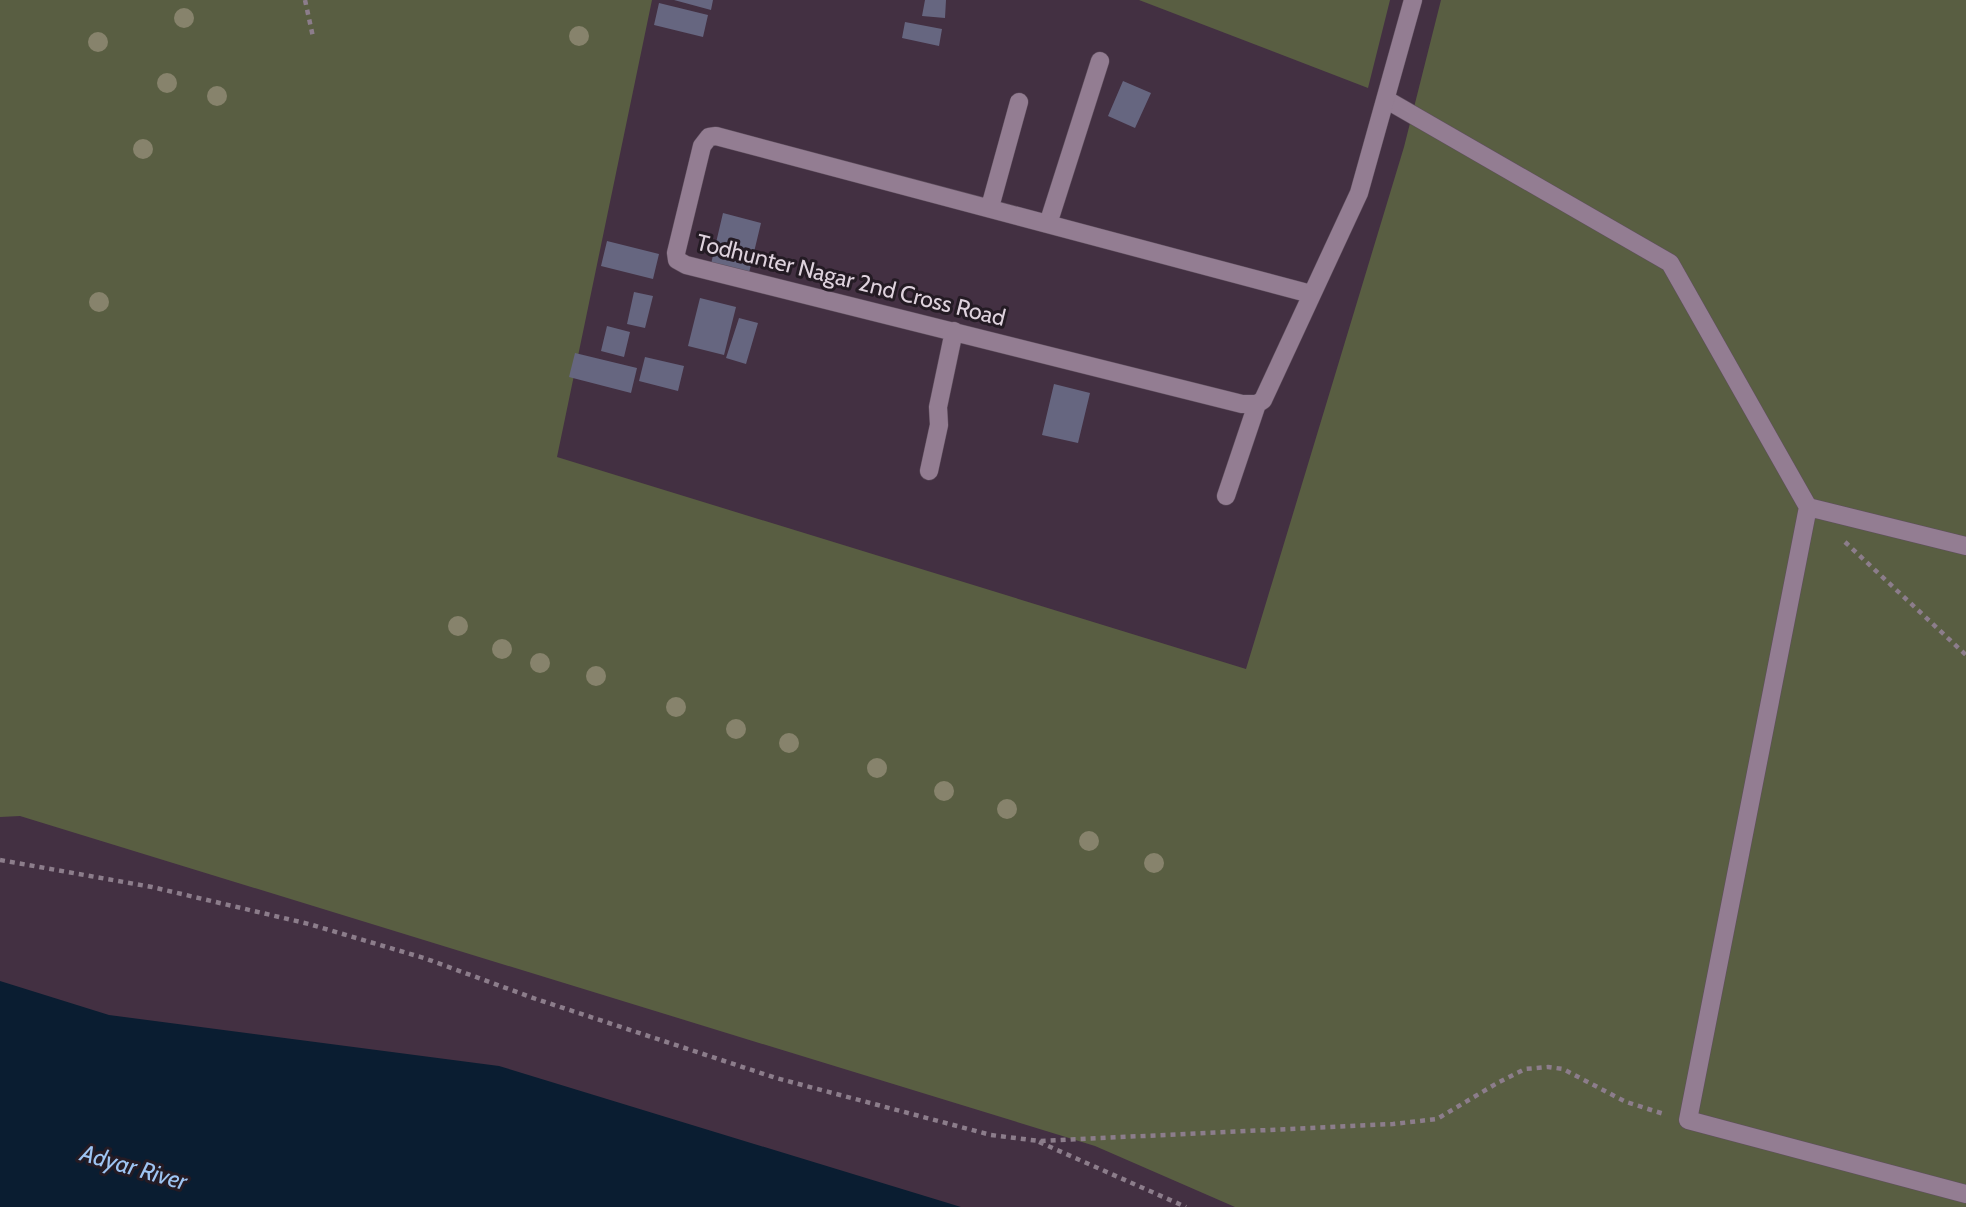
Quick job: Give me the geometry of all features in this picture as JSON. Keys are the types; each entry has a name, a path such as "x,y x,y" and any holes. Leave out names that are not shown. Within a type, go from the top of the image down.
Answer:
{"street":[{"path":"1226,496 1257,404 1263,400 1359,193 1413,0"},
{"path":"1048,224 1100,61"},
{"path":"1387,100 1670,263 1808,508 1688,1120 1966,1194"},
{"path":"990,207 1019,102"},
{"name":"Todhunter Nagar 2nd Cross Road","path":"1257,404 1242,404 686,265 677,260 676,253 702,146 709,137 723,137 1311,295"},
{"path":"929,471 939,425 938,407 954,331"},
{"path":"1808,508 1966,546"}],"path":[{"path":"305,0 313,37"},
{"path":"1808,508 1966,655"},
{"path":"0,860 152,887 309,924 424,958 536,999 776,1078 990,1135 1038,1141 1393,1124 1437,1119 1525,1069 1548,1067 1563,1069 1626,1102 1688,1120"},
{"path":"1038,1141 1186,1207"}],"green space":[{"path":"0,0 652,0 557,457 1246,669 1404,147 1441,0 1966,0 1966,1207 1235,1207 1095,1146 20,816 0,817"},
{"path":"1139,0 1390,0 1368,88"}],"water":[{"name":"Adyar River","path":"0,981 109,1015 499,1066 961,1207 0,1207"}],"building":[{"path":"674,0 713,0 711,10"},
{"path":"925,0 946,0 945,18 922,16"},
{"path":"659,3 708,15 703,37 654,25"},
{"path":"905,22 942,29 939,46 902,38"},
{"path":"1123,81 1151,93 1135,128 1108,116"},
{"path":"723,213 761,223 749,273 711,264"},
{"path":"607,241 659,254 653,279 601,266"},
{"path":"634,292 653,296 645,328 627,324"},
{"path":"700,298 736,307 724,355 688,346"},
{"path":"739,318 758,323 746,364 726,358"},
{"path":"607,326 630,332 624,357 601,351"},
{"path":"575,353 637,368 631,393 569,377"},
{"path":"645,357 684,366 678,391 639,381"},
{"path":"1054,384 1090,393 1078,443 1042,435"}]}
